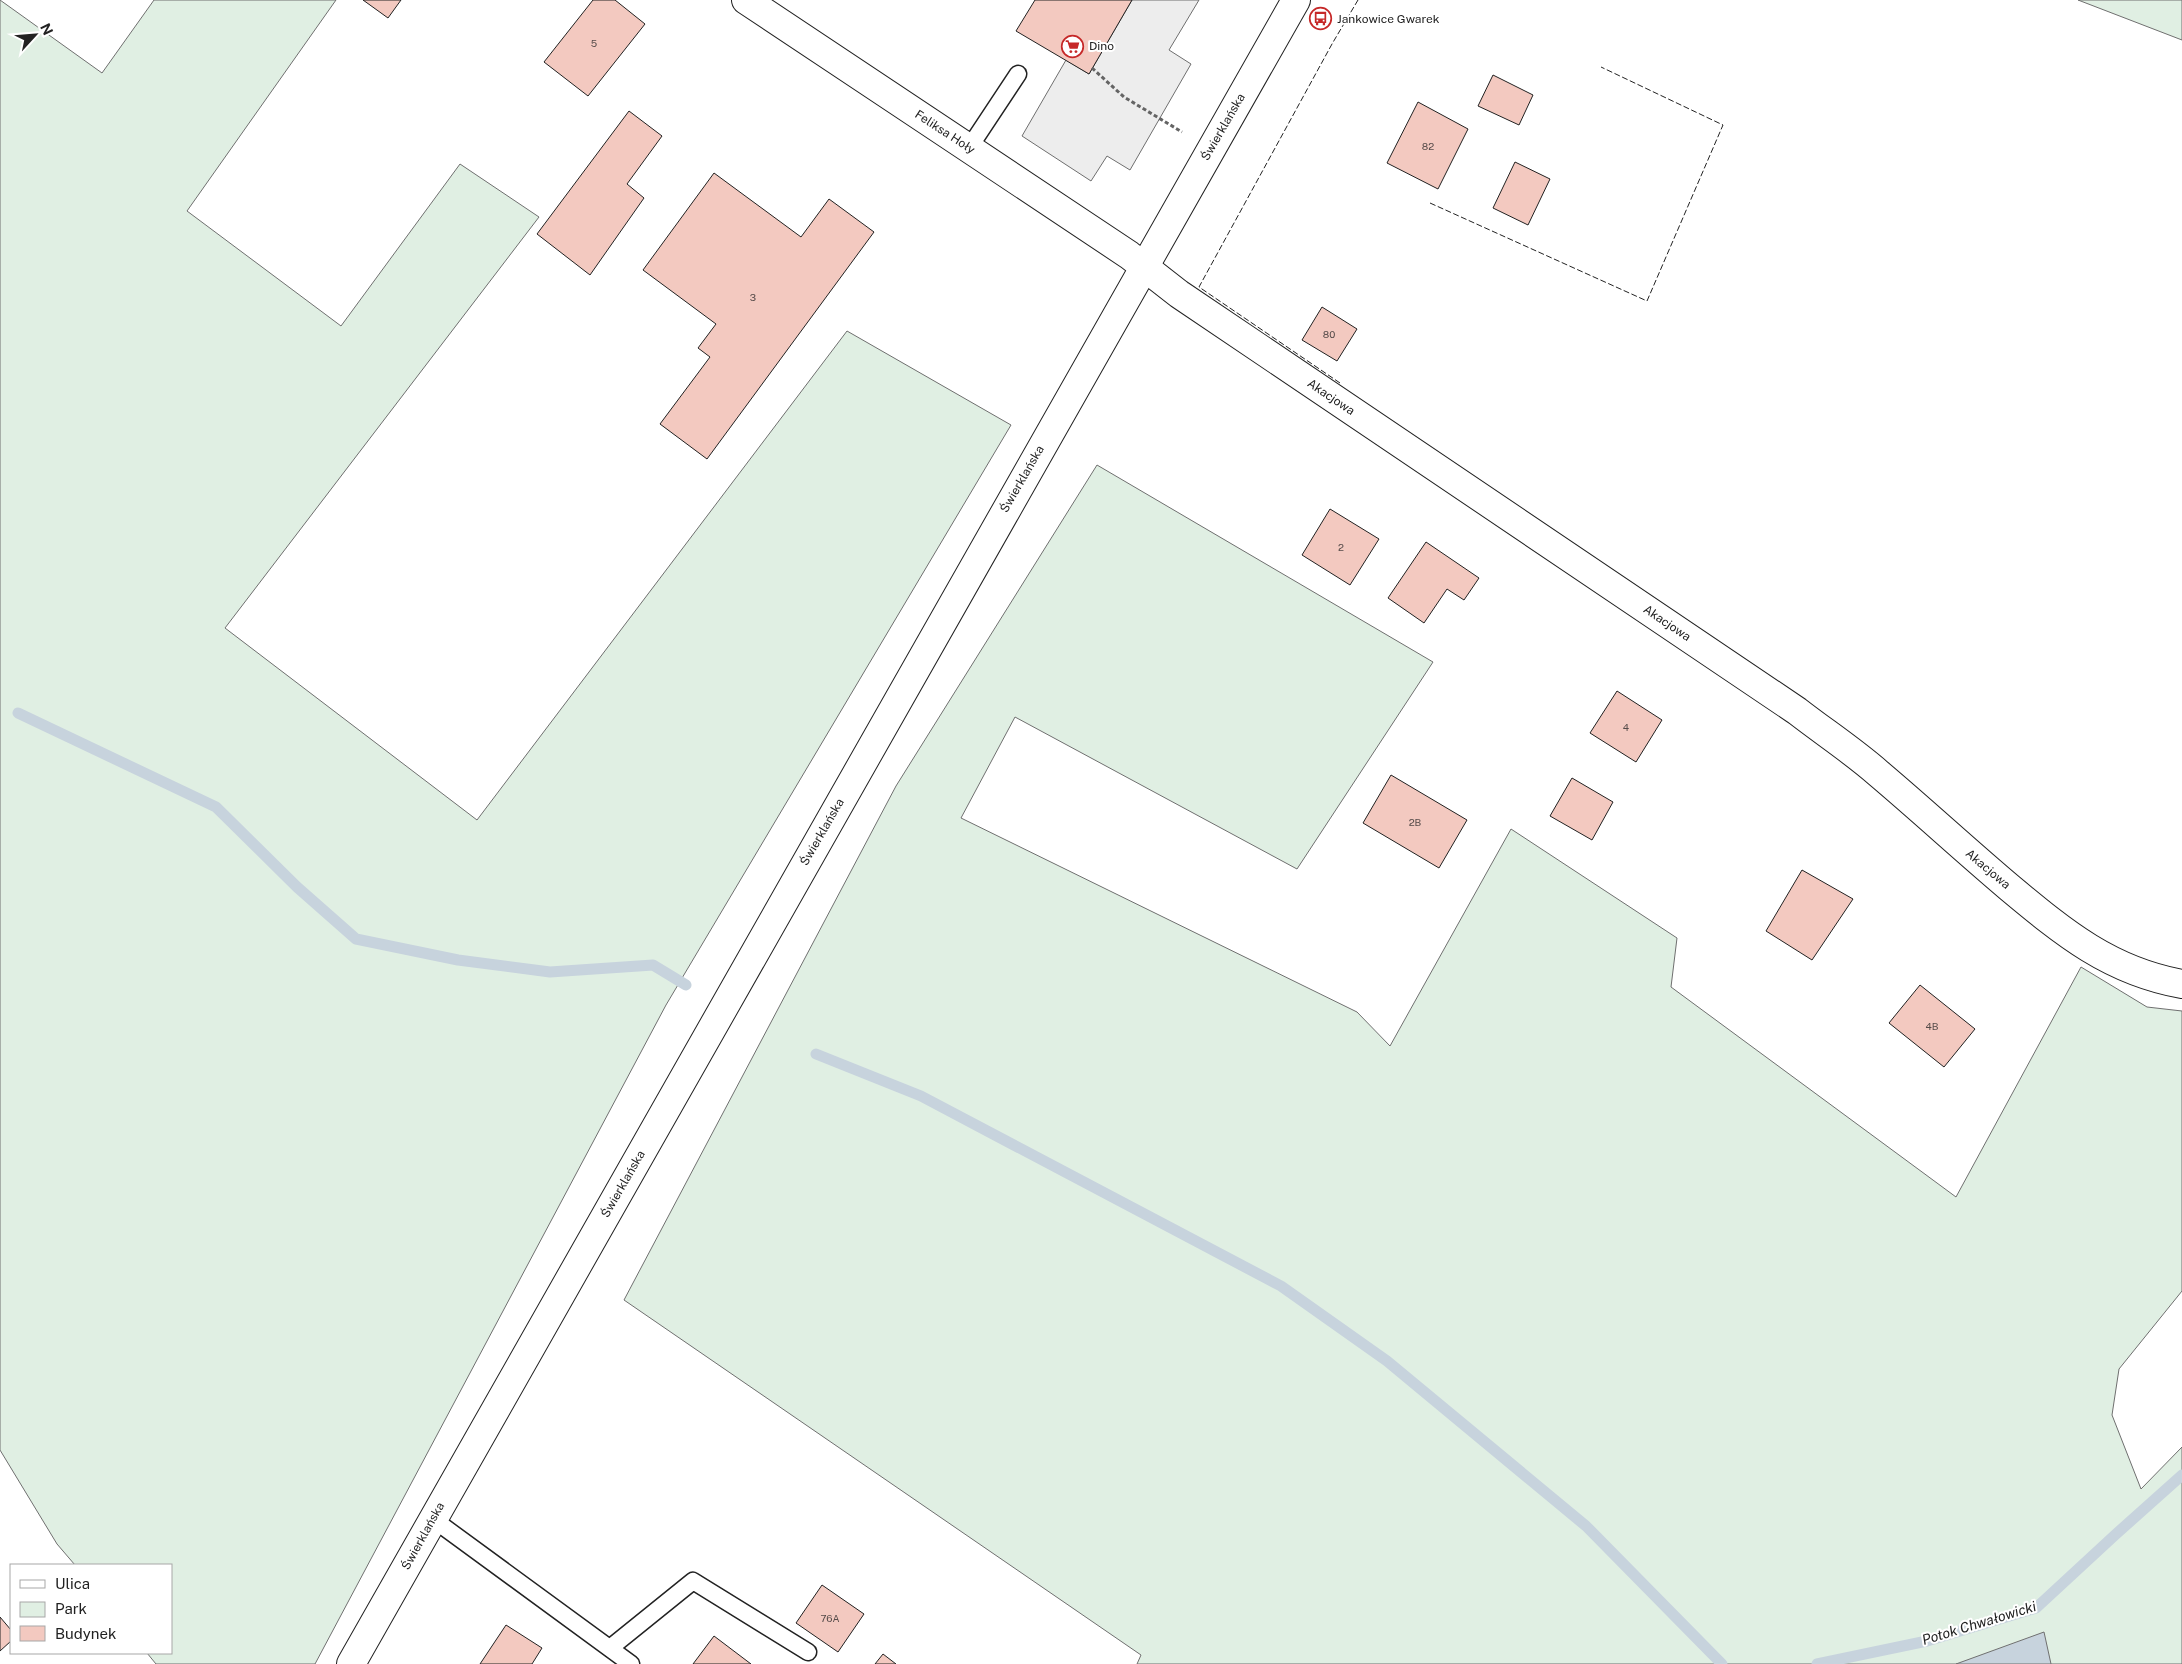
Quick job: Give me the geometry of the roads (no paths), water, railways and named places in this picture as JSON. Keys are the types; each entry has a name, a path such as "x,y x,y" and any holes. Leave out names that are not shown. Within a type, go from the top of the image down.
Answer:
{"main road":[{"name":"Feliksa Hoły","path":"746,0 1143,266"},
{"name":"Świerklańska","path":"351,1664 1143,266 1296,0"},
{"name":"Akacjowa","path":"1143,266 1187,299 1797,711 1877,772 1961,847 2058,928 2096,953 2132,971 2182,984"}],"lane":[{"path":"969,148 1018,74"},
{"path":"432,1519 631,1664"},
{"path":"610,1648 693,1581 808,1652"}],"waterway":[{"path":"18,713 216,807 297,887 356,939 458,960 550,972 653,965 686,985"},
{"path":"816,1054 921,1096 1281,1286 1387,1361 1586,1526 1722,1664"},
{"name":"Potok Chwałowicki","path":"1817,1664 1927,1641 2036,1608 2182,1475"}],"place":[{"name":"Jankowice Gwarek","path":"1321,19"},
{"name":"Dino","path":"1073,46"}]}
